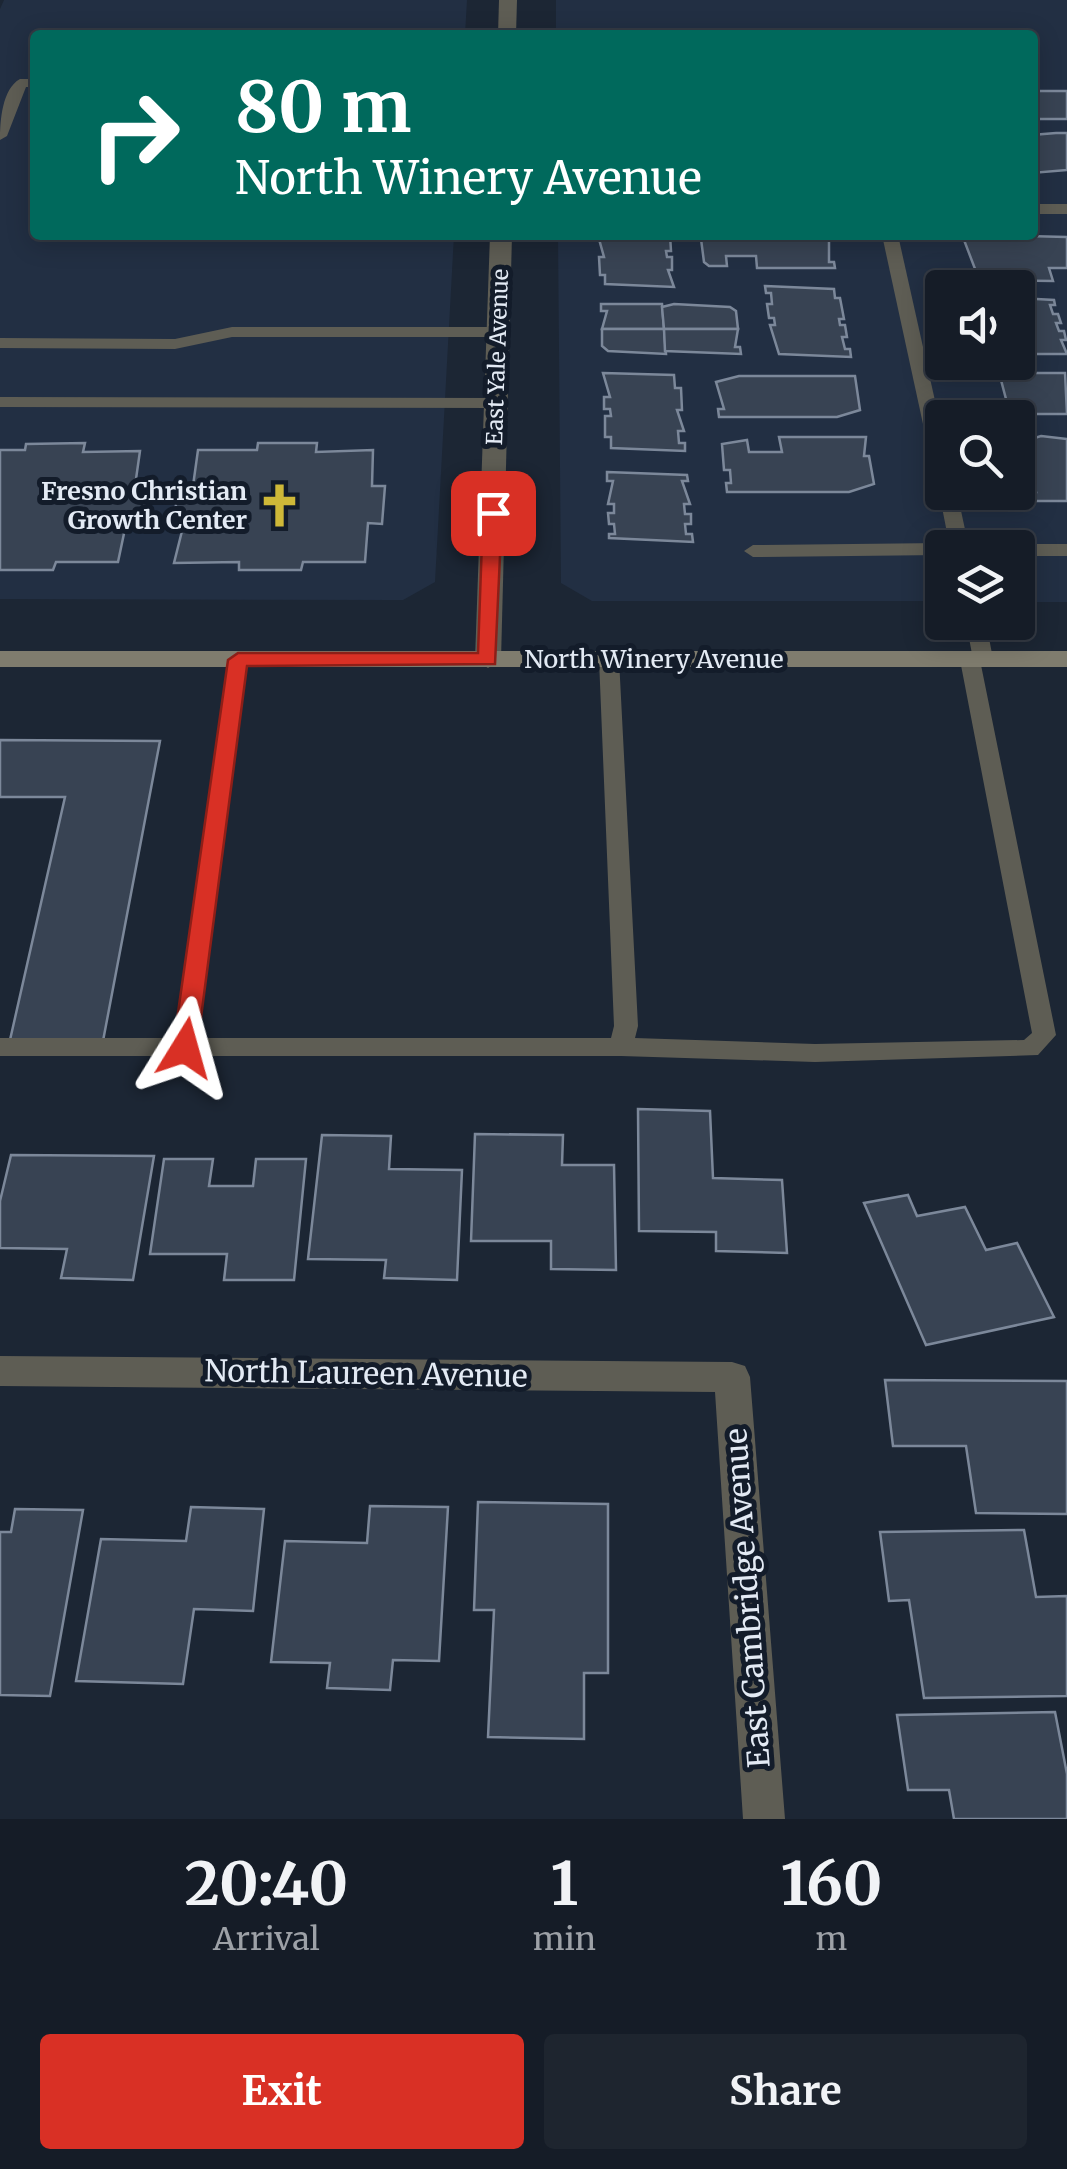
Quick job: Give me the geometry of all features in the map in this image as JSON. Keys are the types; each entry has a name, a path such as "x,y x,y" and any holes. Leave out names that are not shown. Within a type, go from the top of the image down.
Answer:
{"street":[{"path":"506,30 508,0"},
{"name":"East Yale Avenue","path":"488,660 501,240"},
{"name":"North Winery Avenue","path":"0,659 1067,660"},
{"name":"North Laureen Avenue","path":"0,1370 732,1378"},
{"name":"East Cambridge Avenue","path":"732,1378 764,1819"}],"lane":[{"path":"0,136 20,84 30,83"},
{"path":"1038,209 1067,209"},
{"path":"891,240 927,400"},
{"path":"0,343 175,344 232,332 498,332"},
{"path":"0,402 496,403"},
{"path":"752,551 925,550"},
{"path":"1035,550 1067,550"},
{"path":"0,1047 621,1047 948,1052 1030,1049 1044,1035 976,640"},
{"path":"609,659 626,1026 621,1047"},
{"path":"185,1048 238,660"}],"shaded area":[{"path":"4,0 467,0 465,30 30,30 30,240 454,240 435,582 403,600 0,599 0,9"},
{"path":"556,0 1067,0 1067,602 1035,602 1035,530 925,530 925,601 592,601 561,583 558,240 1038,240 1038,30 556,30"}],"building":[{"path":"1038,91 1067,91 1067,119 1038,119"},
{"path":"1067,133 1067,170 1038,172 1038,135"},
{"path":"1067,237 1067,268 1049,268 1053,281 1035,281 1035,270 975,270 964,240"},
{"path":"599,240 670,240 671,251 666,251 667,257 672,257 672,270 668,270 674,287 605,284 599,257 604,257"},
{"path":"701,240 829,240 829,262 834,262 835,268 757,268 756,256 726,256 727,266 709,266 704,262"},
{"path":"765,286 834,289 844,319 839,319 840,325 845,325 845,349 850,349 851,357 779,354 770,325 775,325 774,318 769,318 767,304 772,304 771,293 766,293"},
{"path":"1035,299 1054,300 1055,305 1050,305 1053,314 1058,314 1059,331 1064,331 1066,340 1061,340 1067,354 1035,354"},
{"path":"601,304 662,304 664,329 602,329 607,311 601,311"},
{"path":"662,307 730,307 736,311 738,329 664,329"},
{"path":"602,329 664,329 666,354 608,351 602,346"},
{"path":"664,329 738,329 735,347 740,347 741,354 665,351"},
{"path":"603,373 674,375 675,388 681,388 682,410 677,410 684,431 678,431 679,443 685,443 685,451 611,448 611,437 605,437 605,416 611,416 610,409 604,409 604,397 610,397"},
{"path":"1035,373 1065,373 1067,414 1035,414 1035,400 1006,400 1001,380 1035,380"},
{"path":"739,376 855,376 860,410 837,417 719,417 718,409 724,409 716,382"},
{"path":"779,437 866,437 864,456 869,456 874,484 849,492 727,492 730,470 724,470 722,444 747,440 749,452 782,452"},
{"path":"1035,438 1067,439 1067,501 1035,501"},
{"path":"85,443 83,452 140,451 135,486 148,486 140,524 126,524 118,562 56,562 53,570 0,570 0,450 25,450 26,444"},
{"name":"Fresno Christian Growth Center","path":"258,443 317,443 316,452 373,450 372,486 385,486 382,524 368,523 365,562 303,562 301,570 239,570 239,562 174,563 184,523 173,523 179,486 193,486 198,450 257,450"},
{"path":"607,472 687,475 688,481 682,481 690,504 684,504 685,514 691,514 691,524 685,524 686,534 692,534 693,542 609,538 609,534 615,534 608,513 614,513 614,504 608,504 613,481 607,481"},
{"path":"0,740 160,741 103,1041 10,1040 65,797 0,797"},
{"path":"638,1109 710,1111 713,1178 782,1180 787,1253 716,1251 716,1232 639,1231"},
{"path":"475,1134 563,1135 562,1165 614,1165 616,1270 551,1269 551,1241 471,1241"},
{"path":"322,1135 391,1136 389,1169 462,1170 457,1280 384,1278 386,1260 308,1259"},
{"path":"11,1155 154,1156 133,1280 61,1278 67,1249 0,1248 0,1201"},
{"path":"164,1159 213,1159 209,1186 253,1186 256,1159 306,1159 294,1280 224,1280 227,1254 150,1254"},
{"path":"908,1195 917,1216 965,1207 986,1250 1017,1243 1054,1317 926,1345 864,1203"},
{"path":"885,1380 1067,1381 1067,1514 976,1513 966,1446 893,1446"},
{"path":"478,1502 608,1504 608,1673 584,1673 584,1739 488,1737 494,1610 474,1610"},
{"path":"370,1506 448,1507 439,1661 393,1660 390,1690 327,1688 330,1663 271,1662 285,1541 367,1543"},
{"path":"191,1507 264,1509 253,1611 194,1609 183,1684 76,1681 101,1539 186,1541"},
{"path":"15,1509 83,1510 50,1696 0,1695 0,1532 11,1532"},
{"path":"1024,1530 1036,1597 1067,1596 1067,1696 924,1698 909,1600 889,1601 880,1532"},
{"path":"1055,1712 1067,1774 1067,1819 954,1819 949,1790 908,1790 897,1715"}],"place":[{"name":"Fresno Christian Growth Center","path":"280,505"}],"route":[{"path":"185,1048 238,660 488,660 493,513"}]}
